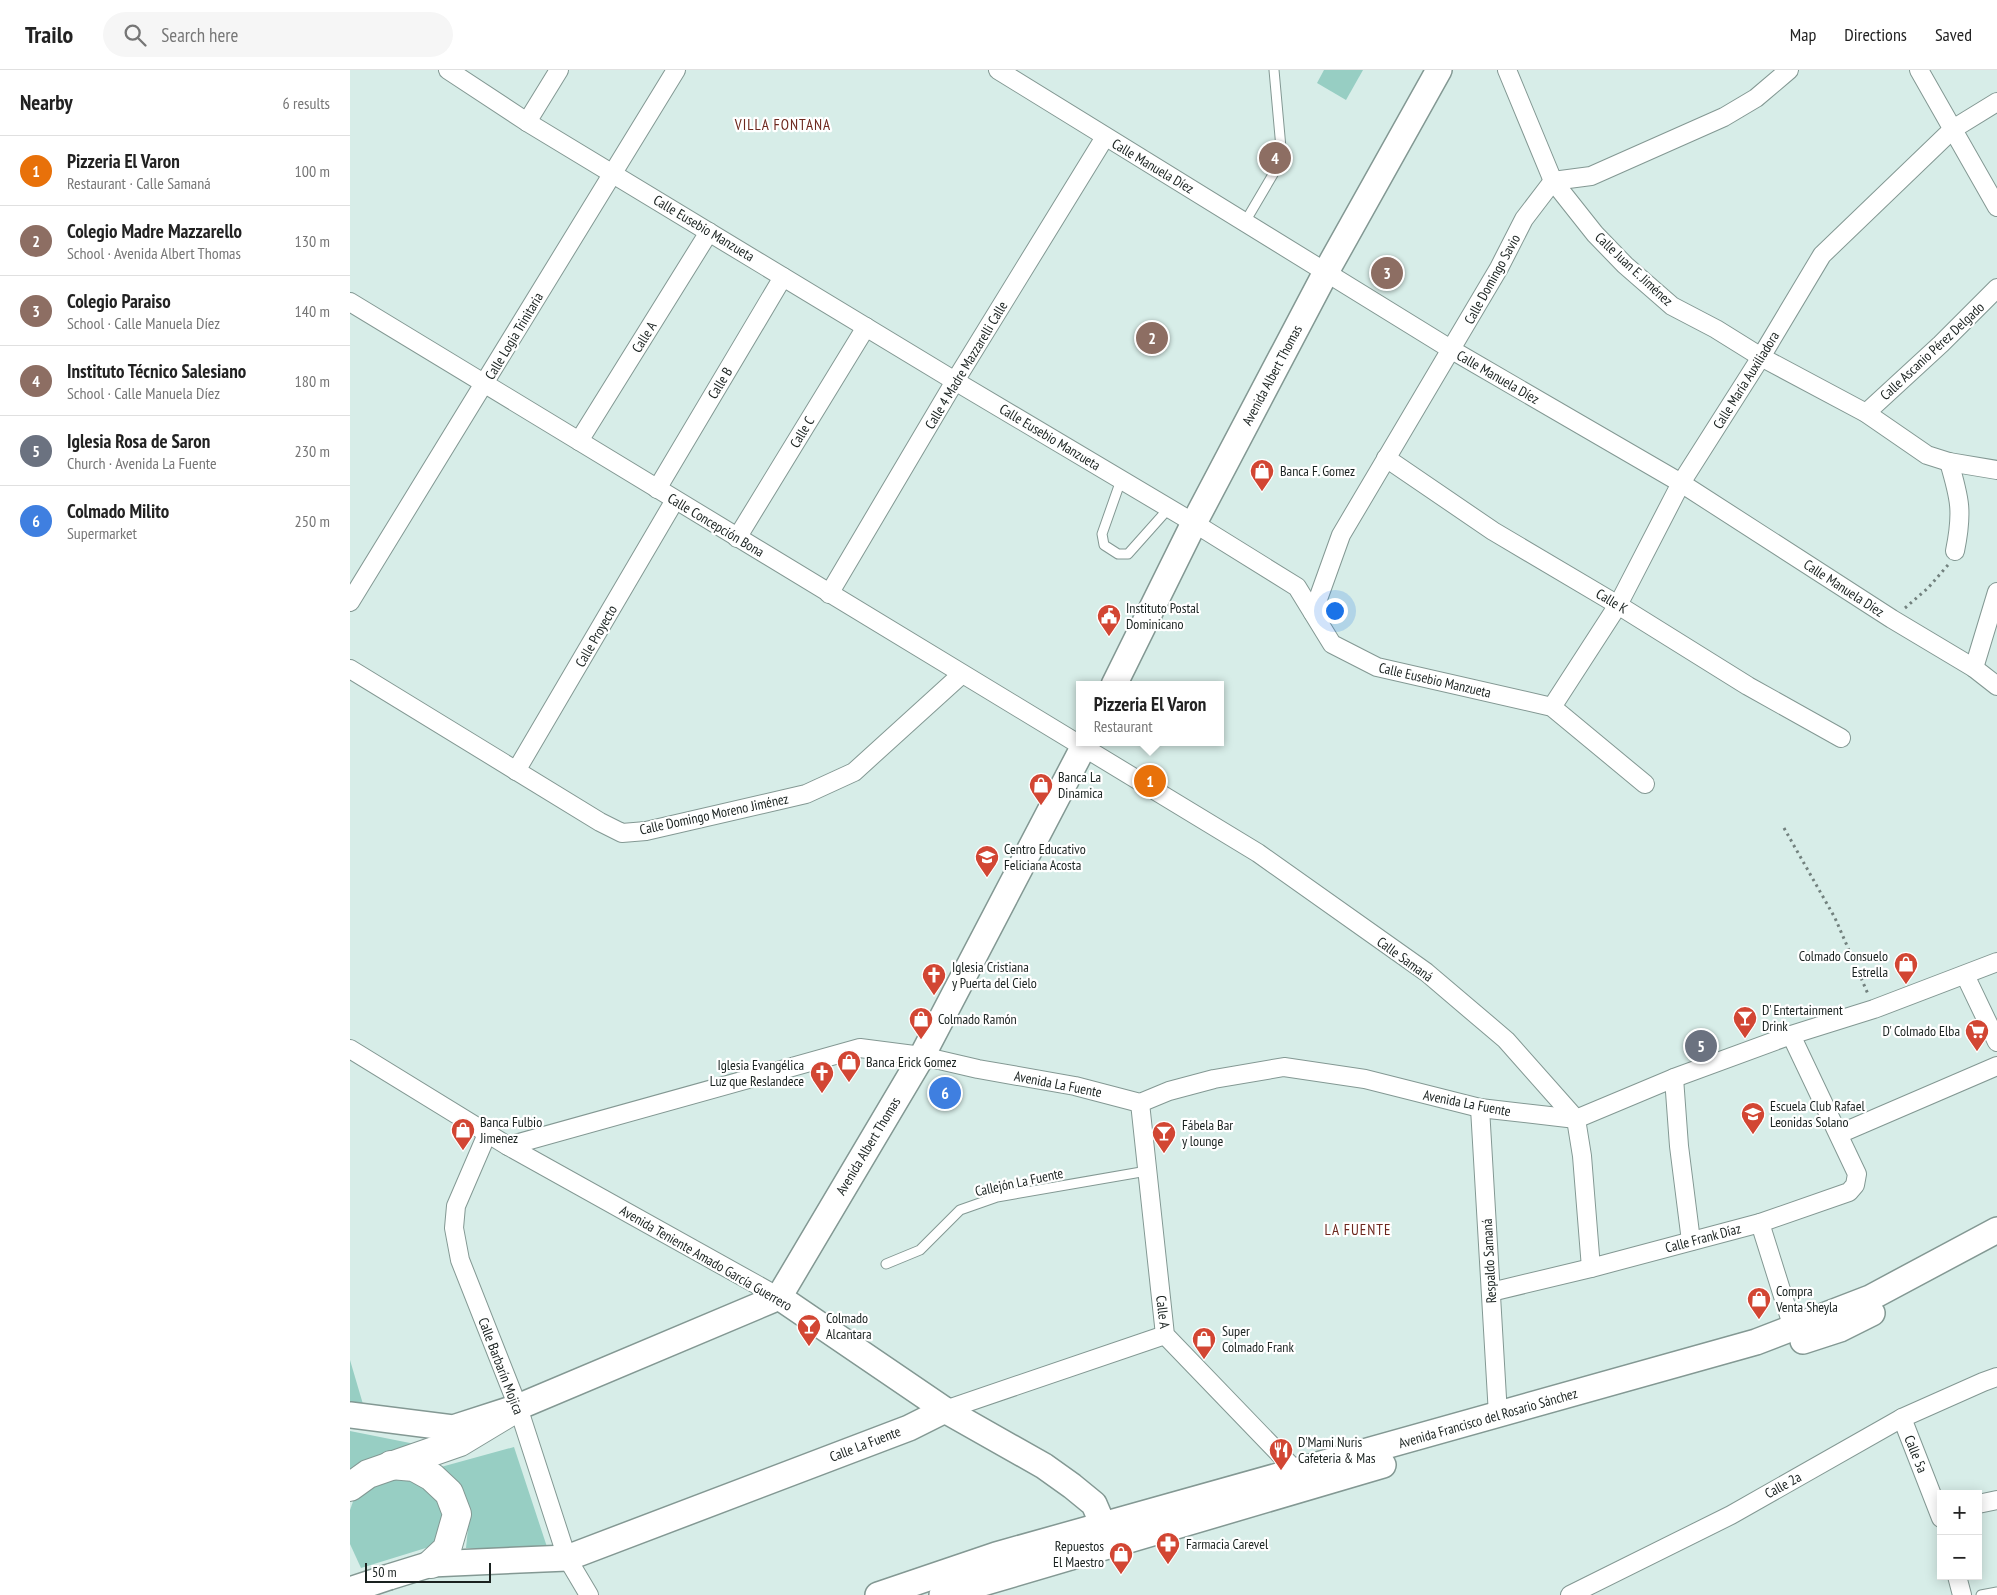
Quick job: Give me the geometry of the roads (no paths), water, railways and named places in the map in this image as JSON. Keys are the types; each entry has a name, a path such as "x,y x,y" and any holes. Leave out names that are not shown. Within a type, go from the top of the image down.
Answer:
{"main road":[{"name":"Avenida Albert Thomas","path":"1116,681 1194,523 1326,272 1439,70"},
{"name":"Avenida Albert Thomas","path":"779,1297 922,1056 1084,746"},
{"name":"Avenida Francisco del Rosario Sánchez","path":"942,1595 1107,1534 1296,1471 1756,1342 1870,1298 1997,1230"},
{"name":"Avenida Francisco del Rosario Sánchez","path":"878,1595 996,1555 1107,1534 1678,1381 1840,1329 1997,1248"},
{"path":"350,1415 453,1428 518,1407 779,1297"},
{"name":"Avenida Teniente Amado García Guerrero","path":"779,1297 945,1410 1051,1471 1094,1504 1107,1534"},
{"path":"350,1487 368,1474 460,1442 518,1407"},
{"name":"Calle La Fuente","path":"350,1590 431,1564 567,1558 908,1428 945,1410"},
{"path":"391,1465 414,1468 432,1477 449,1493 457,1514 447,1549 431,1564"},
{"path":"350,1580 360,1595"}],"street":[{"name":"Calle Eusebio Manzueta","path":"448,70 527,122 1194,523 1297,587 1332,644 1377,667 1552,707 1645,784"},
{"path":"527,122 559,70"},
{"name":"Calle Logia Trinitaria","path":"350,602 676,70"},
{"name":"Calle Manuela Díez","path":"998,70 1452,350 1681,483 1892,619 1974,668 1997,686"},
{"name":"Calle Juan E. Jiménez","path":"1506,70 1553,181 1594,234 1625,266 1672,306 1716,329 1761,357 1866,413 1927,455 1949,462 1997,470"},
{"path":"1553,181 1591,176 1724,117 1756,98 1789,70"},
{"path":"1919,70 1997,207"},
{"name":"Calle María Auxiliadora","path":"1552,707 1618,605 1681,483 1761,357 1822,255 1953,129 1997,102"},
{"name":"Calle 4 Madre Mazzarelli Calle","path":"829,594 955,381 1105,137"},
{"name":"Calle Domingo Savio","path":"1313,613 1341,535 1500,268 1524,219 1553,181"},
{"name":"Calle A","path":"579,441 710,232"},
{"name":"Calle B","path":"657,489 783,277"},
{"name":"Calle Ascanio Pérez Delgado","path":"1866,413 1941,344 1997,288"},
{"name":"Calle Concepción Bona","path":"350,302 829,594 1076,740"},
{"name":"Calle C","path":"737,538 866,327"},
{"name":"Calle K","path":"1386,458 1493,531 1618,605 1748,686 1841,738"},
{"path":"1949,462 1960,498 1960,524 1955,551"},
{"name":"Calle Proyecto","path":"516,771 675,500"},
{"path":"1974,668 1997,592"},
{"name":"Calle Domingo Moreno Jiménez","path":"350,669 600,822 622,833 646,831 806,794 854,772 962,674"},
{"name":"Calle Samaná","path":"1087,746 1258,853 1426,972 1506,1040 1576,1119"},
{"name":"Avenida La Fuente","path":"922,1056 978,1069 1074,1086 1140,1103 1169,1091 1214,1080 1284,1067 1365,1079 1480,1108 1576,1119 1674,1078 1791,1035 1874,1009 1997,962"},
{"path":"1965,975 1997,1042"},
{"name":"Calle Frank Díaz","path":"1491,1292 1591,1268 1760,1223 1849,1192 1855,1185 1857,1174 1791,1035"},
{"path":"508,1146 860,1048 922,1056"},
{"name":"Avenida Teniente Amado García Guerrero","path":"350,1049 487,1134 779,1297"},
{"path":"1839,1134 1997,1066"},
{"path":"1674,1078 1679,1146 1691,1241"},
{"name":"Calle A","path":"1140,1103 1166,1335 1296,1471"},
{"name":"Respaldo Samaná","path":"1480,1108 1498,1415"},
{"path":"1576,1119 1582,1156 1591,1268"},
{"name":"Calle Barbarín Mojica","path":"487,1134 456,1206 454,1228 460,1260 518,1407 567,1558 589,1595"},
{"path":"1760,1223 1793,1328"},
{"name":"Calle La Fuente","path":"945,1410 1166,1335"},
{"name":"Calle 2a","path":"1570,1595 1731,1515 1902,1418 1997,1377"},
{"name":"Calle 5a","path":"1902,1418 1937,1506"},
{"path":"1982,1503 1997,1500"},
{"path":"1958,1580 1962,1595"}],"lane":[{"path":"1245,222 1282,159 1274,70"},
{"path":"1121,480 1102,534 1104,545 1118,554 1128,554 1169,508"},
{"name":"Callejón La Fuente","path":"886,1264 920,1250 960,1210 997,1197 1147,1171"},
{"path":"1981,1595 1997,1592"}],"place":[{"name":"Instituto Técnico Salesiano","path":"1275,158"},
{"name":"Colegio Paraiso","path":"1387,273"},
{"name":"Colegio Madre Mazzarello","path":"1152,338"},
{"name":"Banca F. Gomez","path":"1262,492"},
{"name":"Instituto Postal Dominicano","path":"1109,637"},
{"name":"Pizzeria El Varon","path":"1150,781"},
{"name":"Banca La Dinamica","path":"1041,806"},
{"name":"Centro Educativo Feliciana Acosta","path":"987,878"},
{"name":"Colmado Consuelo Estrella","path":"1906,985"},
{"name":"Iglesia Cristiana y Puerta del Cielo","path":"934,996"},
{"name":"D' Entertainment Drink","path":"1745,1039"},
{"name":"Colmado Ramón","path":"921,1040"},
{"name":"Iglesia Rosa de Saron","path":"1701,1046"},
{"name":"D' Colmado Elba","path":"1977,1052"},
{"name":"Banca Erick Gomez","path":"849,1083"},
{"name":"Colmado Milito","path":"945,1093"},
{"name":"Iglesia Evangélica Luz que Reslandece","path":"822,1094"},
{"name":"Escuela Club Rafael Leonidas Solano","path":"1753,1135"},
{"name":"Banca Fulbio Jimenez","path":"463,1151"},
{"name":"Fábela Bar y lounge","path":"1164,1154"},
{"name":"Compra Venta Sheyla","path":"1759,1320"},
{"name":"Colmado Alcantara","path":"809,1347"},
{"name":"Super Colmado Frank","path":"1204,1360"},
{"name":"D'Mami Nuris Cafeteria & Mas","path":"1281,1471"},
{"name":"Farmacia Carevel","path":"1168,1565"},
{"name":"Repuestos El Maestro","path":"1121,1575"}],"district":[{"name":"VILLA FONTANA","path":"783,124"},
{"name":"LA FUENTE","path":"1358,1229"}]}
